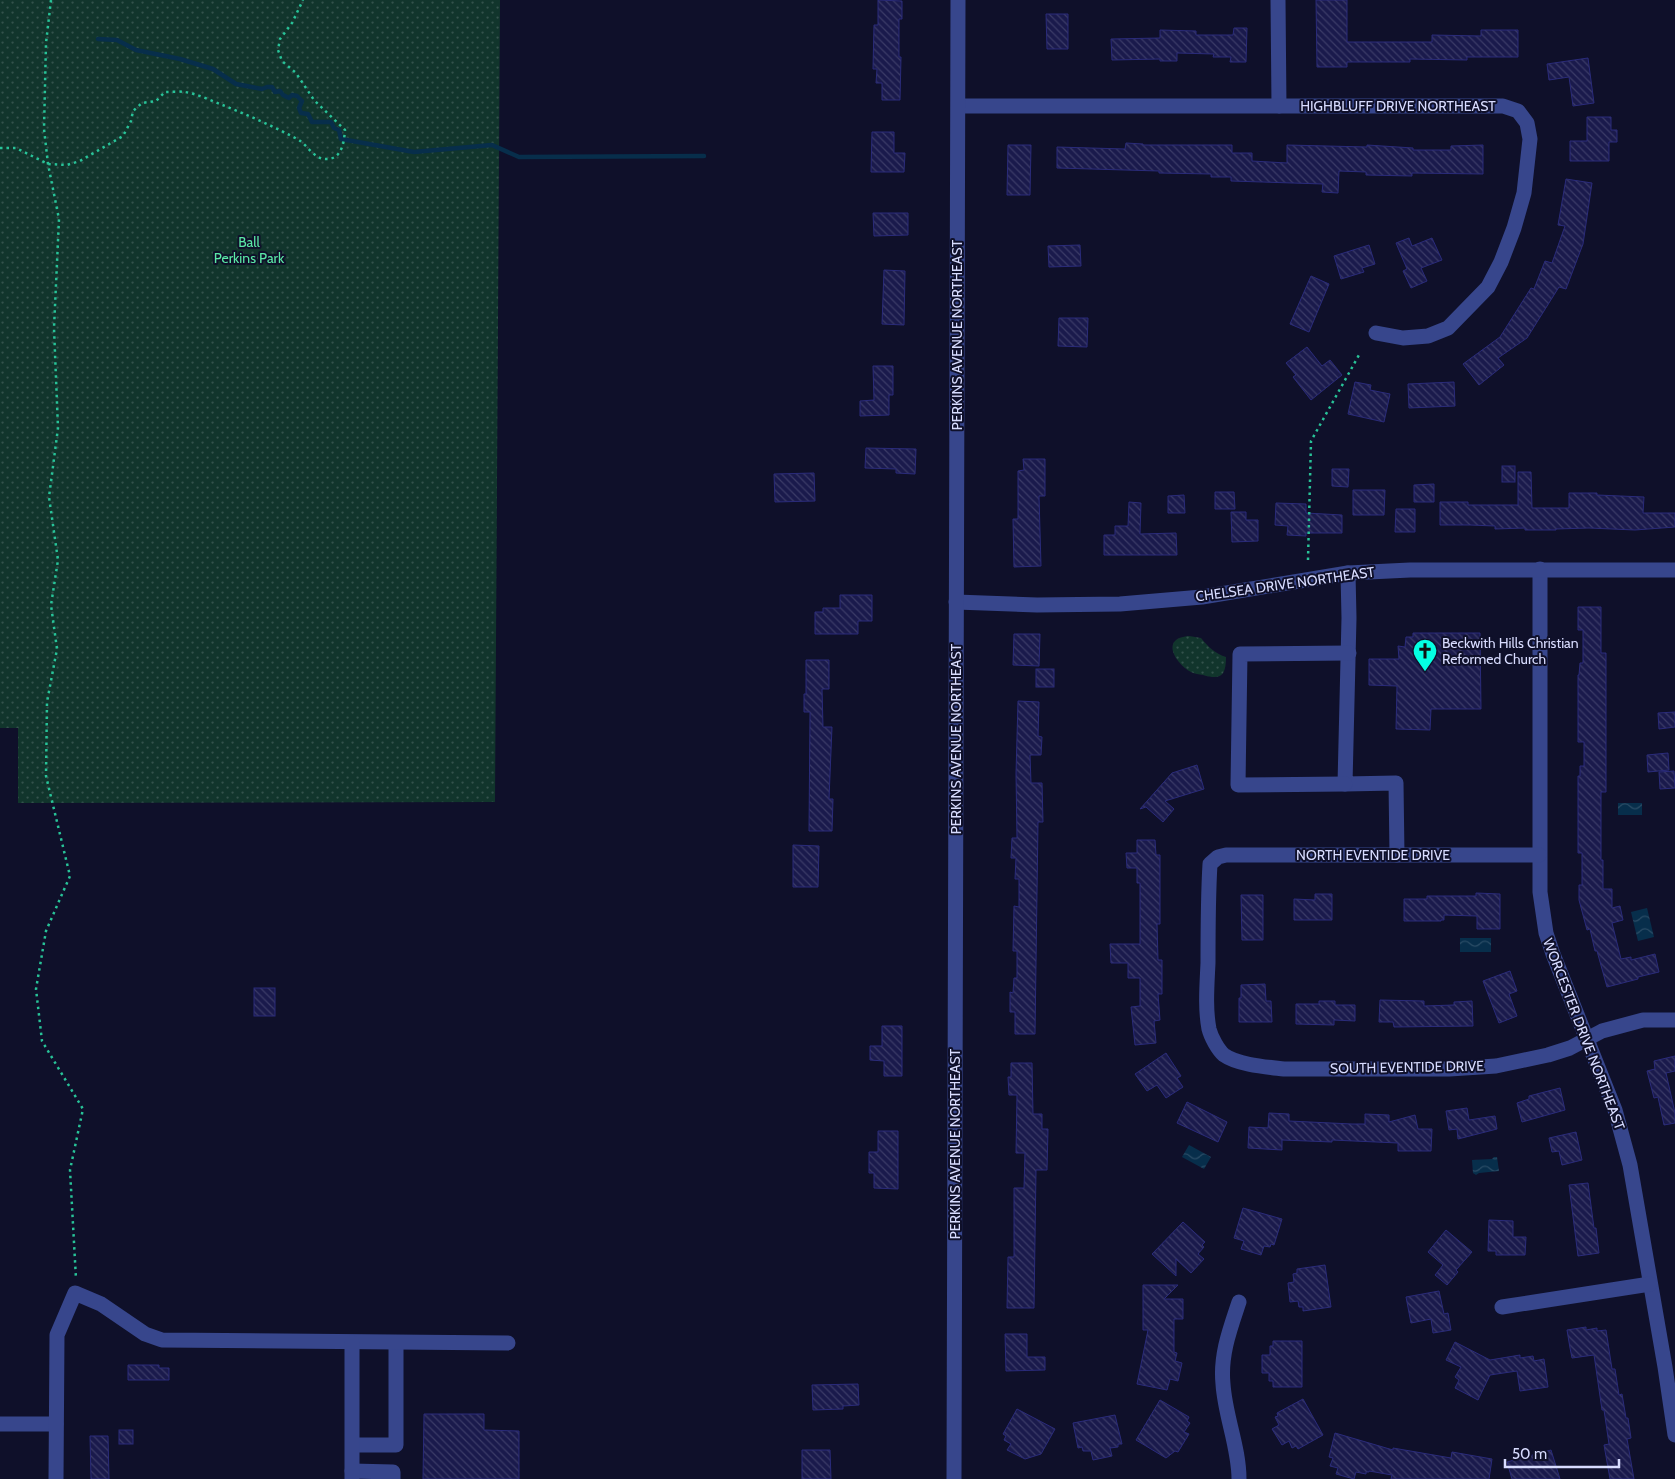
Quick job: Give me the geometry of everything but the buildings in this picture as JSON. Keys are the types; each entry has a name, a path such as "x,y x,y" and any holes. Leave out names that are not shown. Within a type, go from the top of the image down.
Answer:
{"street":[{"name":"PERKINS AVENUE NORTHEAST","path":"954,1479 958,0"},
{"path":"1278,0 1279,106"},
{"name":"HIGHBLUFF DRIVE NORTHEAST","path":"959,106 1503,106 1518,111 1527,122 1530,139 1524,193 1514,228 1501,262 1488,287 1448,328 1428,336 1404,338 1376,333"},
{"name":"WORCESTER DRIVE NORTHEAST","path":"1540,569 1539,855 1541,905 1546,933 1553,954 1614,1110 1630,1165 1675,1435"},
{"name":"CHELSEA DRIVE NORTHEAST","path":"956,602 1120,604 1202,597 1348,573 1410,570 1675,570"},
{"path":"1346,784 1349,653 1348,573"},
{"path":"1349,653 1240,654 1238,785 1396,783 1397,855"},
{"name":"NORTH EVENTIDE DRIVE","path":"1224,1054 1211,1035 1207,1007 1210,864 1218,857 1226,855 1539,855"},
{"name":"SOUTH EVENTIDE DRIVE","path":"1224,1054 1234,1060 1261,1066 1290,1069 1449,1069 1496,1066 1562,1050 1587,1040 1602,1031 1643,1020 1675,1020"},
{"path":"1502,1307 1650,1284"},
{"path":"56,1479 57,1335 75,1293 101,1304 146,1334 162,1340 508,1344"},
{"path":"1239,1302 1223,1354 1222,1378 1231,1432 1236,1449 1239,1479"},
{"path":"352,1343 352,1475 393,1472 393,1479"},
{"path":"353,1445 396,1445 396,1343"},
{"path":"0,1424 56,1424"}],"path":[{"path":"51,0 46,44 44,129 48,164 59,218 54,328 58,428 49,497 58,560 51,605 57,649 47,702 46,776 70,876 46,931 36,989 42,1041 83,1109 70,1170 76,1270 75,1293"},
{"path":"0,148 16,148 48,164 67,165 80,161 123,136 131,121 133,111 142,103 156,102 165,92 183,91 207,98 242,113 301,142 318,158 330,159 337,155 344,146 345,130 314,100 296,73 282,61 278,50 280,39 292,23 303,0"},
{"path":"1308,560 1311,441 1359,355"}],"green space":[{"name":"Ball Perkins Park","path":"0,0 500,0 495,802 18,803 18,728 0,728"},
{"path":"1189,636 1201,638 1212,650 1226,657 1225,669 1221,675 1214,677 1194,673 1180,663 1173,651 1173,646 1175,641"}],"water":[{"path":"1618,803 1642,803 1642,815 1618,815"},
{"path":"1647,908 1654,937 1638,941 1631,912"},
{"path":"1460,938 1491,938 1491,952 1460,952"},
{"path":"1189,1145 1211,1157 1204,1169 1182,1157"},
{"path":"1497,1157 1499,1171 1476,1175 1473,1173 1472,1160 1492,1159"}],"waterway":[{"path":"98,39 117,40 136,50 180,59 213,69 236,84 262,89 272,87 275,92 280,91 289,98 292,95 297,96 302,101 299,108 301,113 308,114 312,122 331,122 334,128 339,130 341,139 414,152 492,145 519,157 704,156"}],"place":[{"name":"Beckwith Hills Christian Reformed Church","path":"1425,672"}]}
